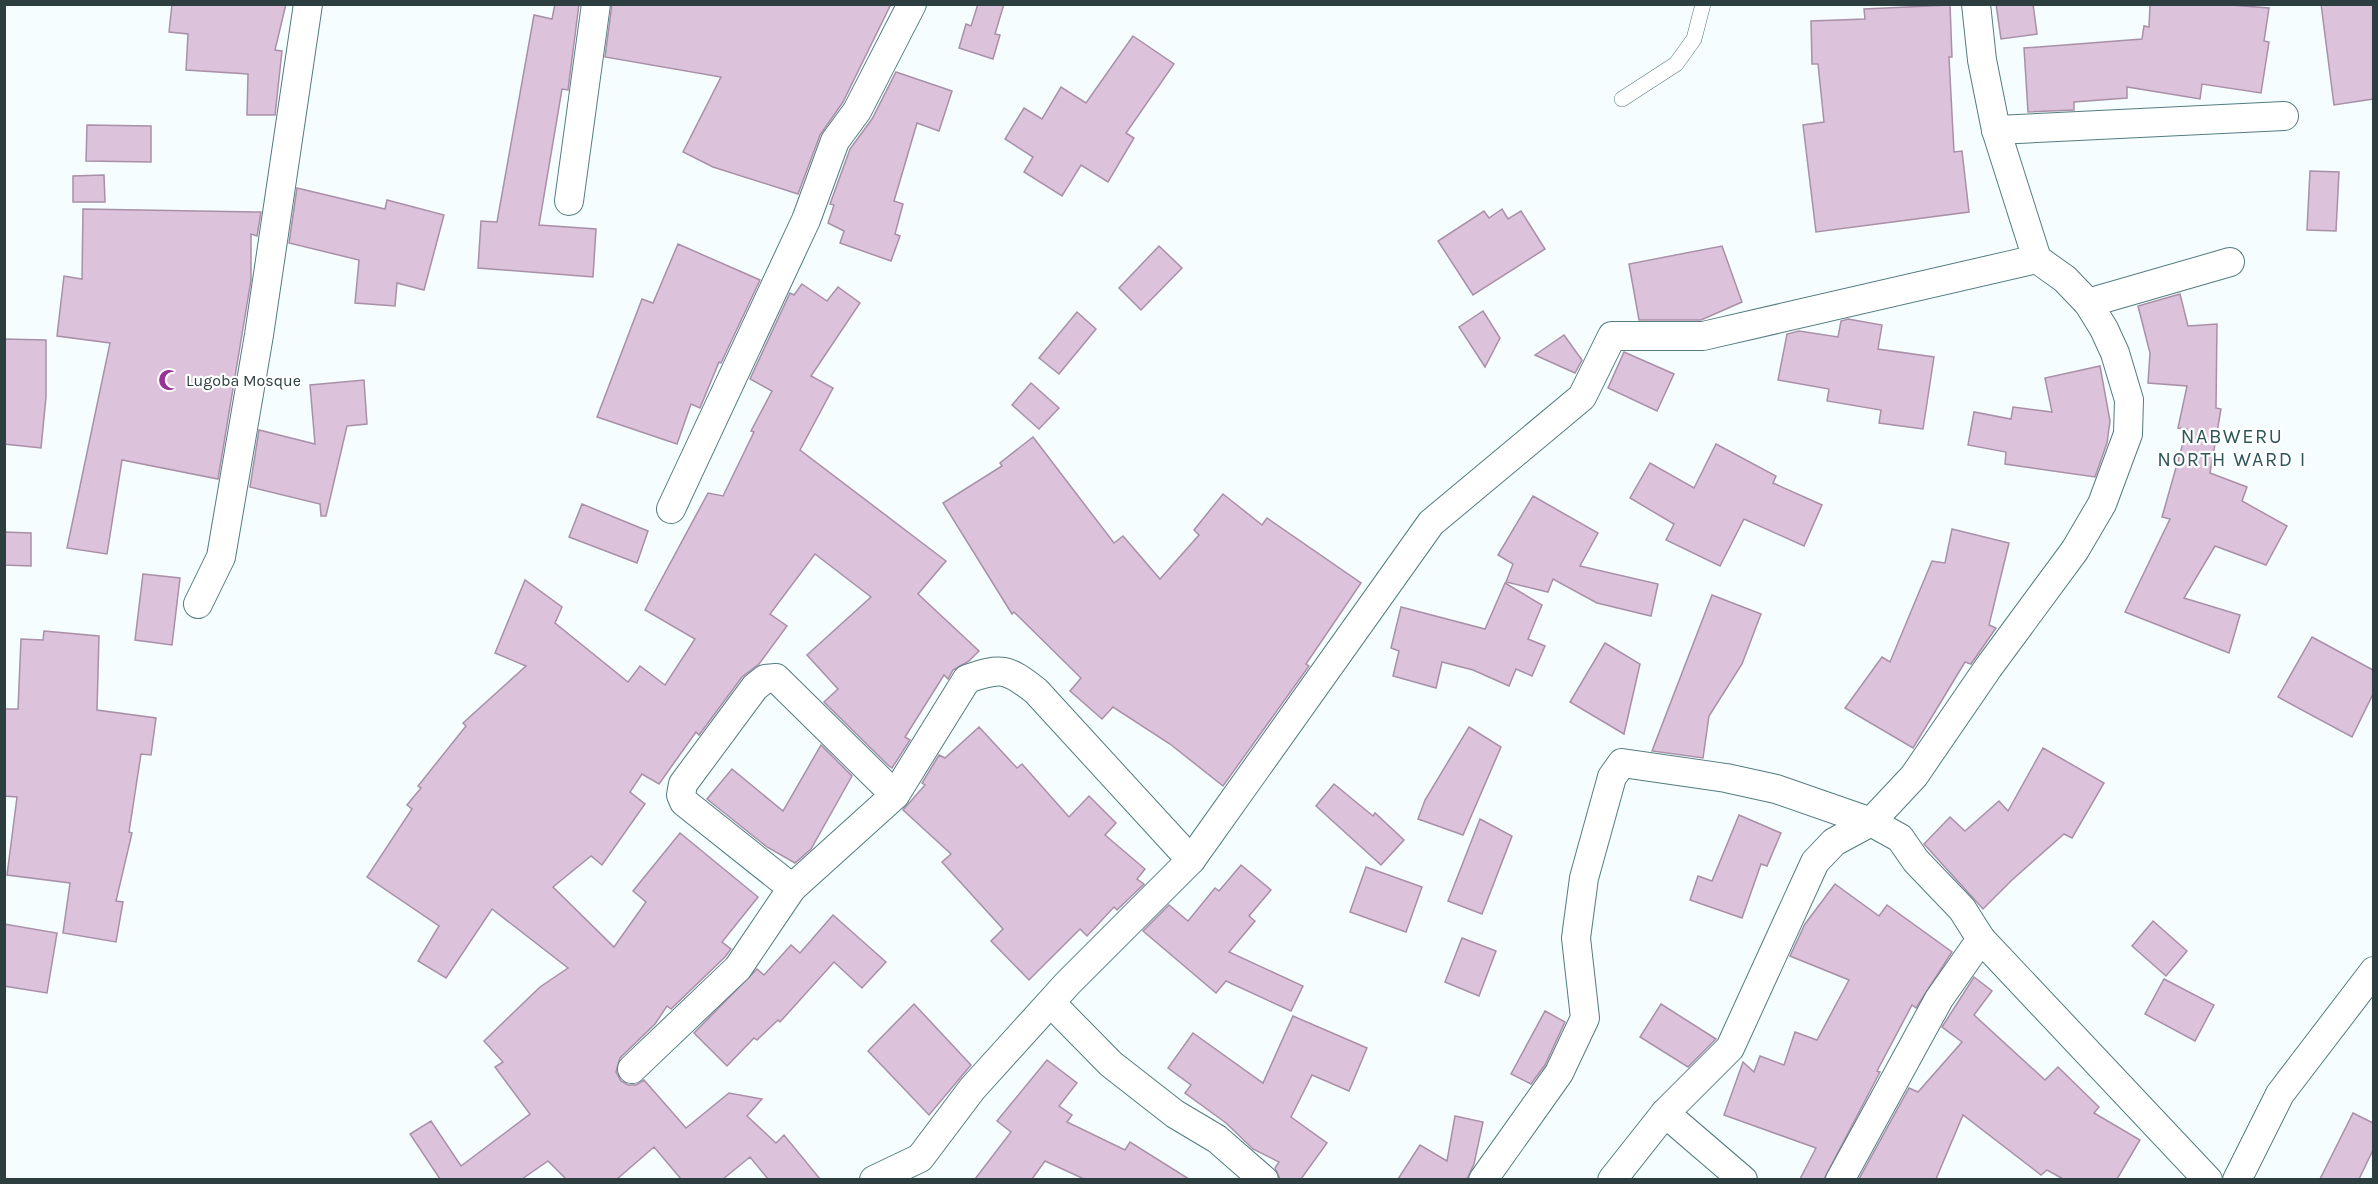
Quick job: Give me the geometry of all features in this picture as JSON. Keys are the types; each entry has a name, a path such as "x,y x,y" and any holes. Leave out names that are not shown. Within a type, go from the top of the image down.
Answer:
{"street":[{"path":"198,604 221,557 259,335 308,4"},
{"path":"569,201 596,4"},
{"path":"671,509 806,220 835,141 857,111 912,4"},
{"path":"1612,1179 1665,1113 1730,1048 1815,862 1834,842 1871,822 1914,776 1988,668 2075,550 2102,504 2128,434 2129,400 2115,353 2088,303 2065,279 2037,260 1996,130 1982,60 1976,4"},
{"path":"1996,130 2284,116"},
{"path":"874,1179 920,1158 972,1089 1051,1003 1191,861 1431,523 1582,397 1611,336 1703,336 2037,260"},
{"path":"2088,303 2230,262"},
{"path":"632,1070 738,968 792,888 895,795 966,679 990,671 1013,673 1036,691 1191,861"},
{"path":"792,888 684,802 681,795 683,784 755,687 765,679 776,678 895,795"},
{"path":"1483,1179 1559,1073 1585,1018 1575,938 1582,888 1612,777 1622,763 1726,778 1776,789 1871,822 1900,838 1916,861 1962,909 1981,939 2208,1179"},
{"path":"1840,1179 1939,999 1981,939"},
{"path":"2237,1179 2280,1094 2373,971"},
{"path":"1051,1003 1111,1064 1175,1114 1217,1139 1264,1179"},
{"path":"1665,1113 1743,1179"}],"lane":[{"path":"1623,99 1676,64 1694,39 1703,4"}],"building":[{"path":"172,4 286,4 275,50 282,51 275,115 247,115 248,74 186,70 188,34 169,32"},
{"path":"555,4 579,4 568,90 562,89 539,225 596,229 593,277 478,268 481,221 497,222 534,15 552,19"},
{"path":"612,4 891,4 843,102 820,135 798,194 713,167 683,152 721,77 605,57"},
{"path":"978,4 1004,4 995,34 1000,35 993,59 959,48 966,24 971,26"},
{"path":"1996,4 2033,4 2037,34 2001,39"},
{"path":"2218,4 2269,8 2264,41 2269,42 2261,93 2202,84 2200,99 2127,87 2127,98 2074,102 2074,110 2028,112 2024,48 2142,39 2144,26 2149,27 2150,5"},
{"path":"2321,4 2373,4 2373,99 2334,105"},
{"path":"1950,5 1952,57 1949,57 1954,152 1962,151 1969,212 1816,232 1803,125 1824,122 1818,64 1812,64 1811,21 1865,19 1864,9"},
{"path":"1133,36 1174,64 1126,133 1134,138 1108,182 1081,165 1062,196 1024,172 1033,157 1005,139 1024,108 1042,119 1061,87 1086,103"},
{"path":"896,72 952,91 939,131 917,123 894,201 903,204 895,234 900,236 891,261 840,243 844,231 828,223 834,205 830,204 850,149 872,119"},
{"path":"87,125 151,126 151,162 86,161"},
{"path":"2310,171 2339,172 2336,231 2307,230"},
{"path":"104,175 105,202 73,202 73,176"},
{"path":"297,188 385,209 387,200 444,215 424,290 397,283 395,306 355,303 359,260 289,243"},
{"path":"83,209 261,212 257,236 251,234 251,280 218,479 122,460 107,554 67,548 110,343 57,336 64,276 82,279"},
{"path":"1502,209 1508,219 1521,211 1545,249 1473,295 1438,241 1484,211 1489,218"},
{"path":"678,244 760,280 721,363 719,362 700,408 691,404 677,444 597,417 642,299 653,303"},
{"path":"1159,246 1182,268 1141,310 1119,288"},
{"path":"1722,246 1742,302 1701,320 1639,320 1629,264"},
{"path":"802,284 827,301 838,287 860,303 811,376 833,388 800,450 946,561 918,594 979,651 969,661 953,670 948,679 944,675 905,737 910,740 892,768 824,702 838,689 807,655 871,597 815,554 770,614 787,626 759,664 742,677 699,735 696,732 659,784 642,774 630,792 645,804 602,865 591,856 553,887 614,947 646,902 633,891 680,833 758,897 722,942 731,949 725,957 671,1009 667,1006 655,1024 620,1058 616,1072 621,1081 628,1085 636,1085 644,1080 686,1128 729,1093 762,1099 747,1116 776,1143 784,1135 820,1179 768,1179 750,1157 723,1179 681,1179 654,1147 617,1179 566,1179 548,1161 522,1179 440,1179 410,1134 431,1121 461,1166 530,1114 495,1067 503,1062 484,1041 540,987 568,968 492,909 446,978 418,961 439,926 367,877 412,809 407,805 421,788 418,786 466,726 463,723 526,666 495,653 525,580 562,607 555,623 628,682 640,666 665,685 695,639 645,610 708,493 723,496 754,432 751,431 772,391 750,379 790,293 794,295"},
{"path":"2180,294 2188,326 2217,324 2216,408 2221,409 2210,473 2247,487 2242,501 2287,526 2266,565 2215,546 2184,598 2240,615 2229,653 2125,612 2170,519 2162,517 2187,429 2178,428 2187,386 2148,383 2150,353 2138,306"},
{"path":"1483,311 1500,338 1485,367 1459,327"},
{"path":"1077,312 1096,329 1059,374 1039,358"},
{"path":"1848,319 1882,325 1878,349 1934,357 1923,429 1879,423 1881,410 1827,401 1829,389 1778,380 1787,334 1799,331 1838,337 1841,321"},
{"path":"1564,335 1582,360 1575,373 1535,355"},
{"path":"4,339 46,340 46,397 41,448 4,444"},
{"path":"1624,352 1674,374 1657,411 1608,388"},
{"path":"2100,366 2110,421 2107,443 2095,477 2005,464 2006,452 1968,445 1974,412 2011,419 2013,407 2052,412 2045,378"},
{"path":"364,380 367,424 347,426 326,516 321,516 320,504 250,487 259,430 315,444 310,385"},
{"path":"1031,383 1059,408 1039,429 1012,405"},
{"path":"1033,437 1114,543 1123,536 1160,579 1199,535 1194,530 1223,494 1262,525 1267,518 1361,583 1306,664 1309,666 1223,786 1170,744 1113,707 1102,719 1070,691 1081,678 1014,612 1012,614 943,503 1002,466 1000,463"},
{"path":"1716,444 1776,476 1773,483 1822,505 1804,546 1744,519 1720,566 1666,540 1674,524 1630,498 1650,463 1694,488"},
{"path":"1533,496 1598,533 1580,566 1658,584 1651,616 1597,603 1553,579 1548,592 1506,582 1513,564 1498,555"},
{"path":"582,504 648,531 637,563 569,537"},
{"path":"1952,529 2009,543 1989,625 1996,628 1971,664 1965,662 1913,748 1845,708 1882,657 1890,662 1932,561 1945,563"},
{"path":"4,532 31,533 31,566 4,565"},
{"path":"143,574 180,578 172,645 135,640"},
{"path":"1505,583 1542,605 1528,639 1545,646 1532,676 1516,669 1509,686 1473,670 1442,662 1436,688 1393,676 1399,651 1391,648 1401,607 1485,629"},
{"path":"1712,595 1761,614 1742,664 1709,716 1703,758 1652,751"},
{"path":"44,631 99,636 97,710 156,718 151,755 141,754 129,832 132,833 116,901 123,902 116,942 63,933 70,883 7,875 17,797 4,796 4,709 18,709 21,639 43,640"},
{"path":"2312,637 2373,670 2373,694 2352,737 2278,697"},
{"path":"1605,643 1640,664 1624,734 1570,702"},
{"path":"979,727 1017,768 1022,764 1069,817 1089,796 1116,823 1105,835 1145,869 1137,879 1144,884 1117,910 1114,907 1087,936 1080,929 1029,980 991,941 1003,929 942,862 951,854 903,810 925,785 922,783 939,755 945,758"},
{"path":"1469,727 1501,747 1463,835 1418,819 1425,800"},
{"path":"821,745 852,776 811,849 795,863 767,847 707,799 732,769 783,811"},
{"path":"2043,748 2104,783 2072,838 2064,834 1983,909 1924,844 1950,817 1965,831 1999,801 2008,811"},
{"path":"1334,784 1373,816 1375,813 1404,840 1381,865 1316,806"},
{"path":"1739,815 1781,833 1767,866 1761,864 1742,918 1690,900 1698,876 1712,881"},
{"path":"1480,819 1512,836 1482,914 1448,901"},
{"path":"1241,865 1271,890 1249,916 1255,921 1229,952 1303,986 1291,1011 1226,981 1216,993 1143,931 1169,905 1188,921 1215,888 1219,891"},
{"path":"1366,867 1422,887 1406,932 1350,912"},
{"path":"1835,884 1879,916 1887,905 1952,952 1916,1008 1912,1005 1824,1179 1800,1179 1816,1148 1724,1115 1743,1062 1754,1072 1760,1056 1784,1065 1795,1032 1817,1040 1849,980 1790,956 1805,924"},
{"path":"833,915 886,962 862,988 834,962 780,1022 778,1020 757,1040 754,1038 727,1066 694,1033 757,969 764,975 791,945 800,953"},
{"path":"2153,921 2187,951 2166,976 2132,946"},
{"path":"4,924 57,933 47,993 4,986"},
{"path":"1462,938 1496,951 1479,996 1445,982"},
{"path":"1974,977 1992,991 1974,1015 2045,1080 2058,1067 2099,1107 2094,1113 2140,1140 2117,1179 2063,1179 2047,1170 2041,1175 1963,1115 1936,1179 1859,1179 1909,1088 1918,1092 1962,1042 1942,1027"},
{"path":"2164,979 2214,1005 2195,1041 2145,1014"},
{"path":"914,1004 971,1065 929,1115 868,1051"},
{"path":"1661,1004 1716,1039 1688,1067 1640,1037"},
{"path":"1545,1011 1565,1022 1545,1065 1531,1084 1511,1074"},
{"path":"1293,1016 1367,1048 1349,1091 1312,1075 1291,1117 1327,1143 1301,1179 1280,1179 1275,1168 1279,1162 1253,1149 1226,1123 1185,1093 1191,1085 1168,1068 1193,1033 1263,1083"},
{"path":"1047,1060 1077,1083 1059,1106 1072,1115 1067,1122 1125,1150 1130,1142 1189,1179 1084,1179 1045,1161 1032,1179 975,1179 1011,1132 997,1121"},
{"path":"2353,1113 2373,1123 2373,1150 2359,1179 2320,1179"},
{"path":"1455,1116 1483,1122 1474,1164 1467,1179 1398,1179 1420,1145 1447,1161"}],"place":[{"name":"Lugoba Mosque","path":"169,380"}],"district":[{"name":"NABWERU NORTH WARD I","path":"2232,448"}]}
